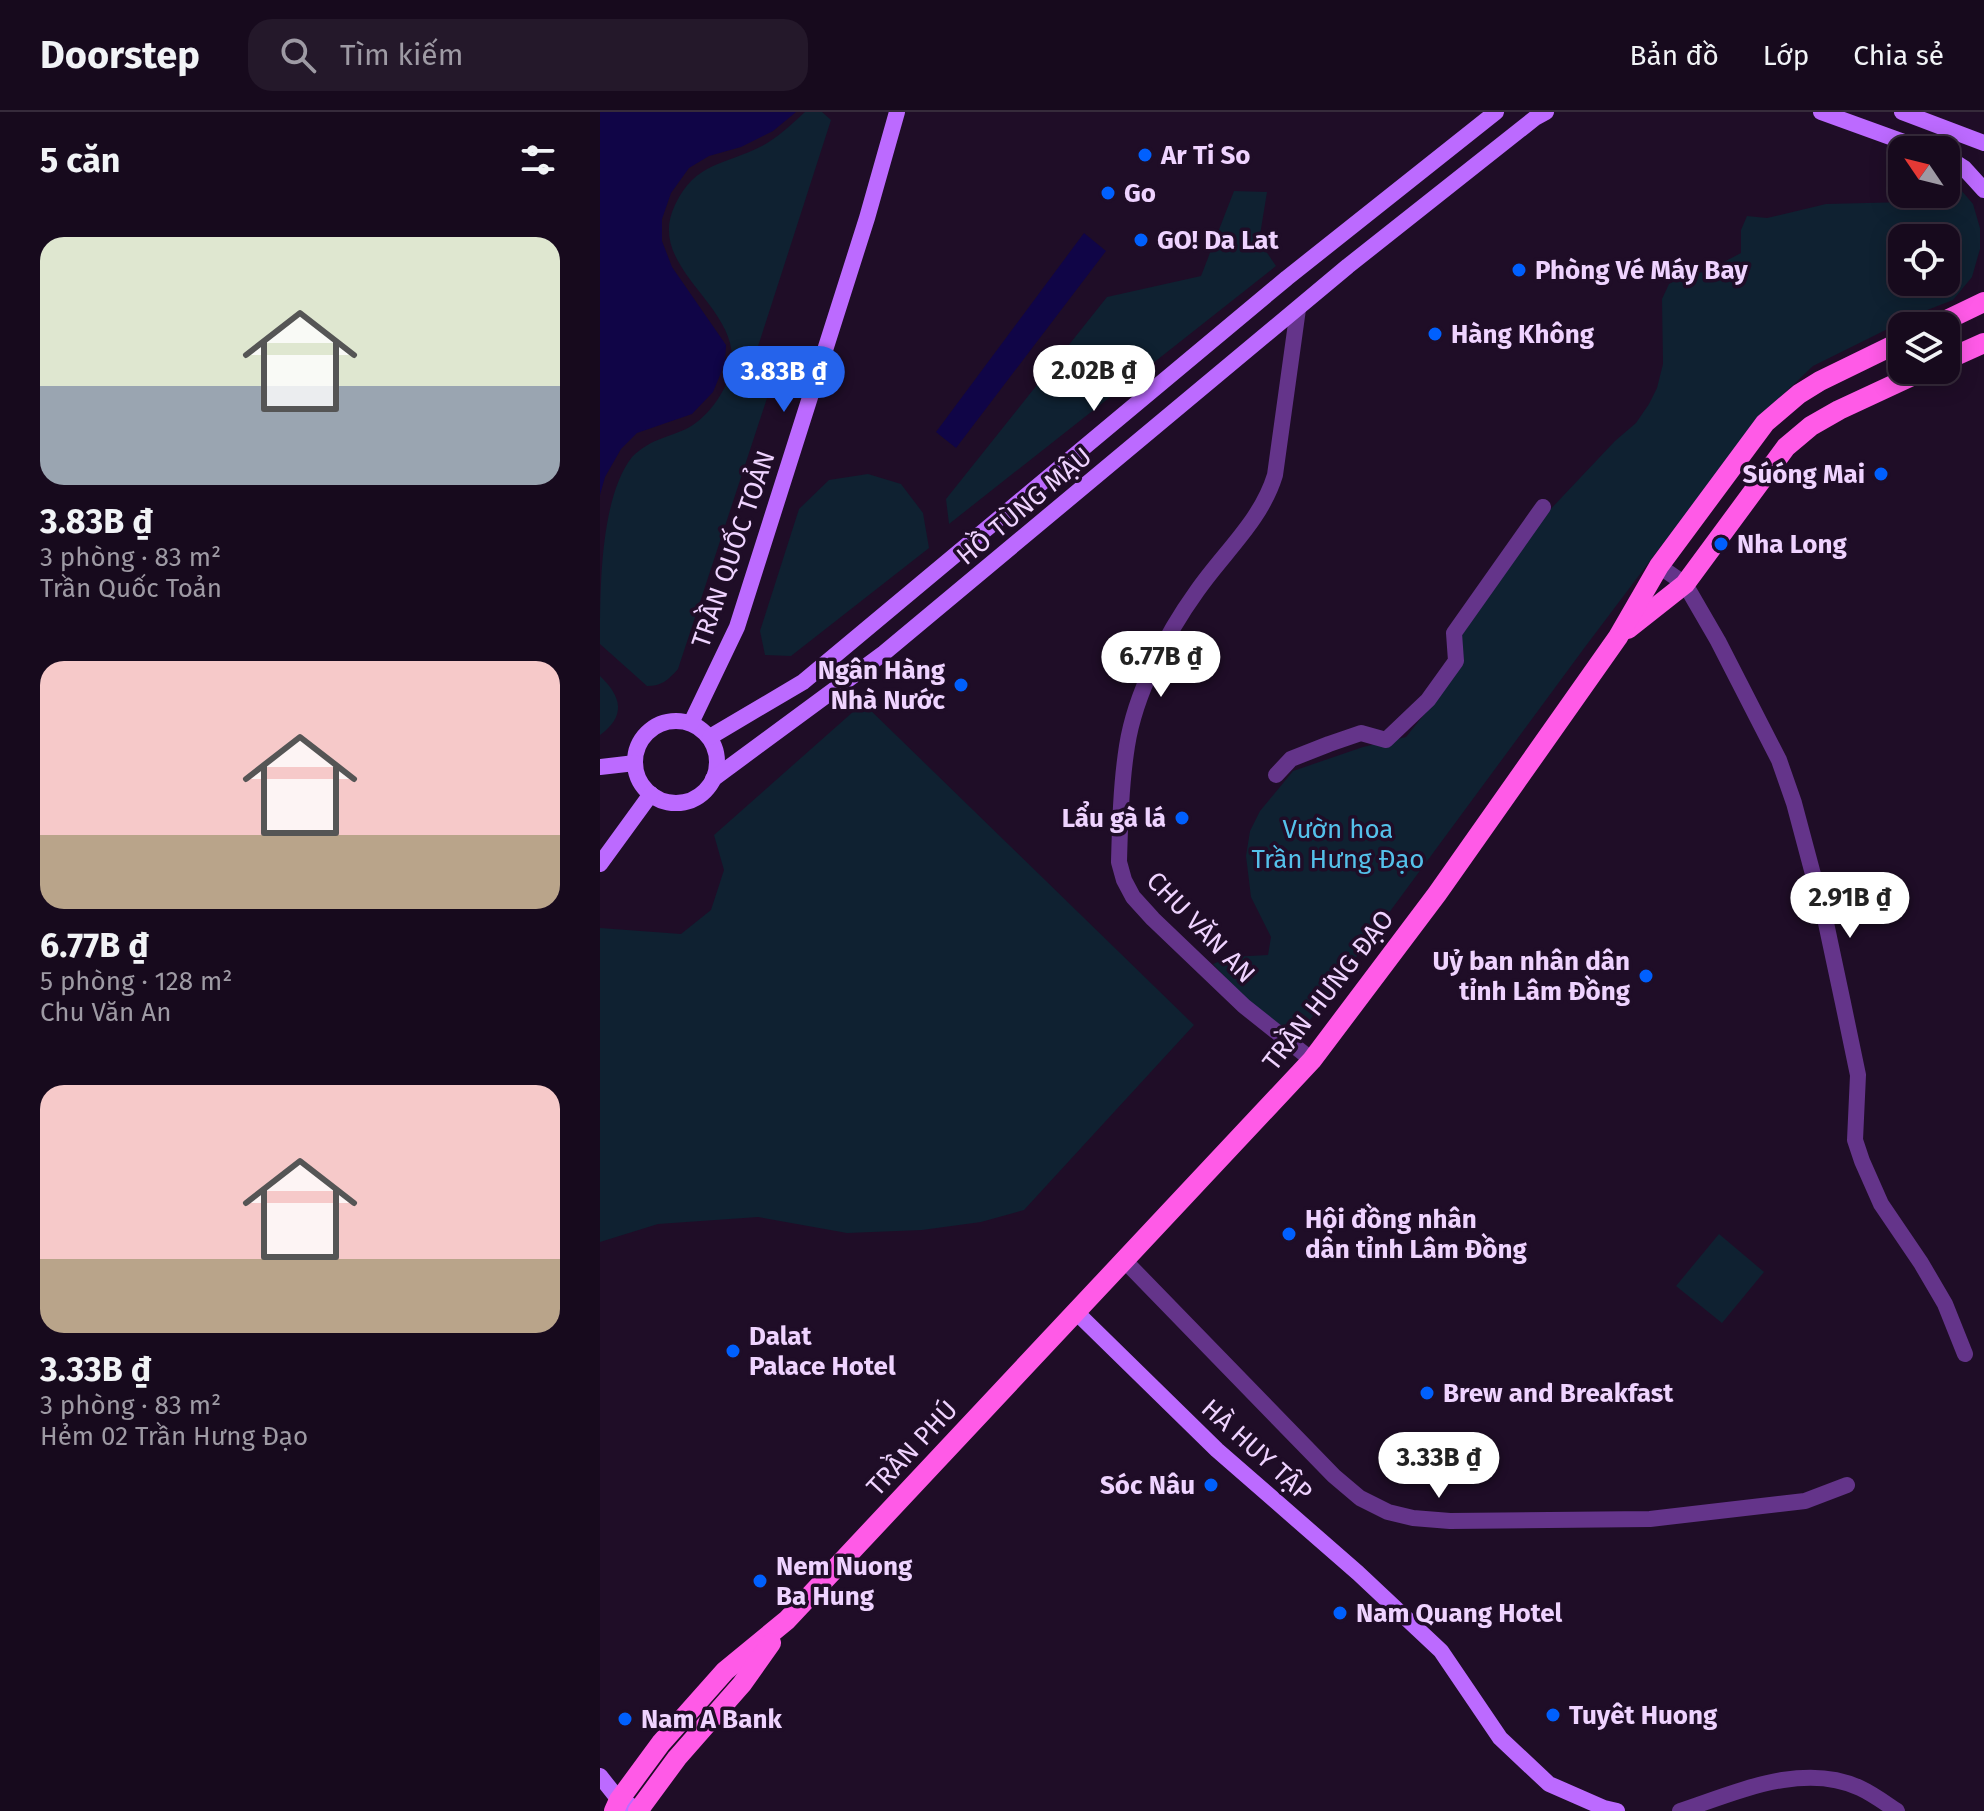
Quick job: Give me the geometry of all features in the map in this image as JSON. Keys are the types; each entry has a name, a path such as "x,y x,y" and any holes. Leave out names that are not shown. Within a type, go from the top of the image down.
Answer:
{"main road":[{"name":"TRẦN QUỐC TOẢN","path":"691,723 737,627 867,218 897,112"},
{"name":"HỒ TÙNG MẬU","path":"710,737 803,682 1287,278 1496,112"},
{"name":"HỒ TÙNG MẬU","path":"713,779 884,653 1360,256 1546,112"},
{"path":"1821,112 1888,136"},
{"path":"1902,112 1984,143"},
{"path":"1960,164 1984,175"},
{"path":"1960,167 1984,190"},
{"path":"1287,278 1298,309"},
{"path":"1977,306 1984,292"},
{"path":"1960,354 1984,343"},
{"name":"TRẦN HƯNG ĐẠO","path":"1075,1311 1312,1060 1437,894 1618,637 1659,566 1739,454 1765,423 1820,381 1888,348"},
{"name":"TRẦN HƯNG ĐẠO","path":"1618,637 1685,584 1786,447 1811,426 1895,384"},
{"path":"678,720 691,723 710,737 717,758 713,779 707,788 689,801 668,802 651,794 637,775 635,763 642,738 664,722 678,720"},
{"path":"600,767 635,763"},
{"path":"600,864 651,794"},
{"name":"TRẦN PHÚ","path":"616,1806 661,1743 725,1671 787,1620 1075,1311"},
{"name":"HÀ HUY TẬP","path":"1075,1311 1217,1450 1358,1573 1441,1651 1500,1738 1549,1784 1608,1810"},
{"name":"TRẦN PHÚ","path":"638,1810 677,1758 742,1684 787,1620"},
{"path":"600,1776 616,1806 638,1810"}],"street":[{"name":"CHU VĂN AN","path":"1298,309 1275,475 1268,497 1196,592 1154,664 1136,710 1127,745 1119,862 1133,897 1153,919 1244,1006 1312,1060"},
{"path":"1276,775 1291,759 1361,733 1386,740 1428,700 1456,661 1454,633 1543,507"},
{"path":"1659,566 1685,584 1779,760 1794,803 1826,923 1858,1075 1855,1140 1881,1204 1945,1304 1965,1354"},
{"path":"1123,1259 1334,1476 1360,1498 1388,1512 1450,1521 1650,1519 1805,1501 1847,1485"},
{"path":"1680,1811 1778,1778 1823,1779 1859,1787 1897,1811"}],"green space":[{"path":"805,112 822,112 831,120 753,362 771,386 678,669 664,682 647,686 600,644 604,545 614,496 621,475 632,457 652,443 686,429 700,419 713,406 730,373 731,350 724,328 683,270 673,250 669,228 675,205 692,180 702,172 768,143"},
{"name":"Vườn hoa Trần Hưng Đạo","path":"1960,189 1973,204 1980,228 1980,249 1972,277 1960,292 1960,224 1888,224 1888,296 1956,296 1922,312 1888,312 1888,329 1813,366 1757,419 1301,1032 1293,1038 1241,994 1213,964 1230,957 1268,955 1271,937 1251,897 1246,856 1250,831 1260,811 1293,771 1363,747 1406,737 1455,676 1461,636 1546,514 1636,423 1649,404 1663,364 1662,299 1669,284 1688,274 1713,271 1741,253 1741,230 1747,216 1767,218 1826,204 1888,202 1888,208 1960,208"},
{"path":"1234,191 1267,192 1259,241 1276,266 949,524 946,499 1107,297 1201,276"},
{"path":"868,474 901,484 923,513 929,548 791,656 765,655 760,631 799,509 829,480"},
{"path":"600,676 613,691 618,706 614,721 600,735"},
{"path":"863,703 1194,1025 1024,1210 981,1222 922,1230 847,1233 758,1217 658,1224 600,1242 600,928 681,934 711,910 724,870 714,835"},
{"path":"1719,1234 1764,1272 1722,1323 1676,1286"}],"shaded area":[{"path":"600,112 796,112 773,131 741,147 709,156 689,168 671,193 662,219 662,241 672,267 726,345 725,363 713,392 692,414 637,433 621,449 605,477 600,495"},
{"path":"1084,233 1106,251 956,448 936,432"}],"place":[{"name":"Ar Ti So","path":"1145,155"},
{"name":"Go","path":"1108,193"},
{"name":"GO! Da Lat","path":"1141,240"},
{"name":"Phòng Vé Máy Bay","path":"1519,270"},
{"name":"Hàng Không","path":"1435,334"},
{"name":"Súóng Mai","path":"1881,474"},
{"name":"Nha Long","path":"1721,544"},
{"name":"Ngân Hàng Nhà Nước","path":"961,685"},
{"name":"Lẩu gà lá","path":"1182,818"},
{"name":"Uỷ ban nhân dân tỉnh Lâm Đồng","path":"1646,976"},
{"name":"Hội đồng nhân dân tỉnh Lâm Đồng","path":"1289,1234"},
{"name":"Dalat Palace Hotel","path":"733,1351"},
{"name":"Brew and Breakfast","path":"1427,1393"},
{"name":"Sóc Nâu","path":"1211,1485"},
{"name":"Nem Nuong Ba Hung","path":"760,1581"},
{"name":"Nam Quang Hotel","path":"1340,1613"},
{"name":"Tuyêt Huong","path":"1553,1715"},
{"name":"Nam A Bank","path":"625,1719"}]}
